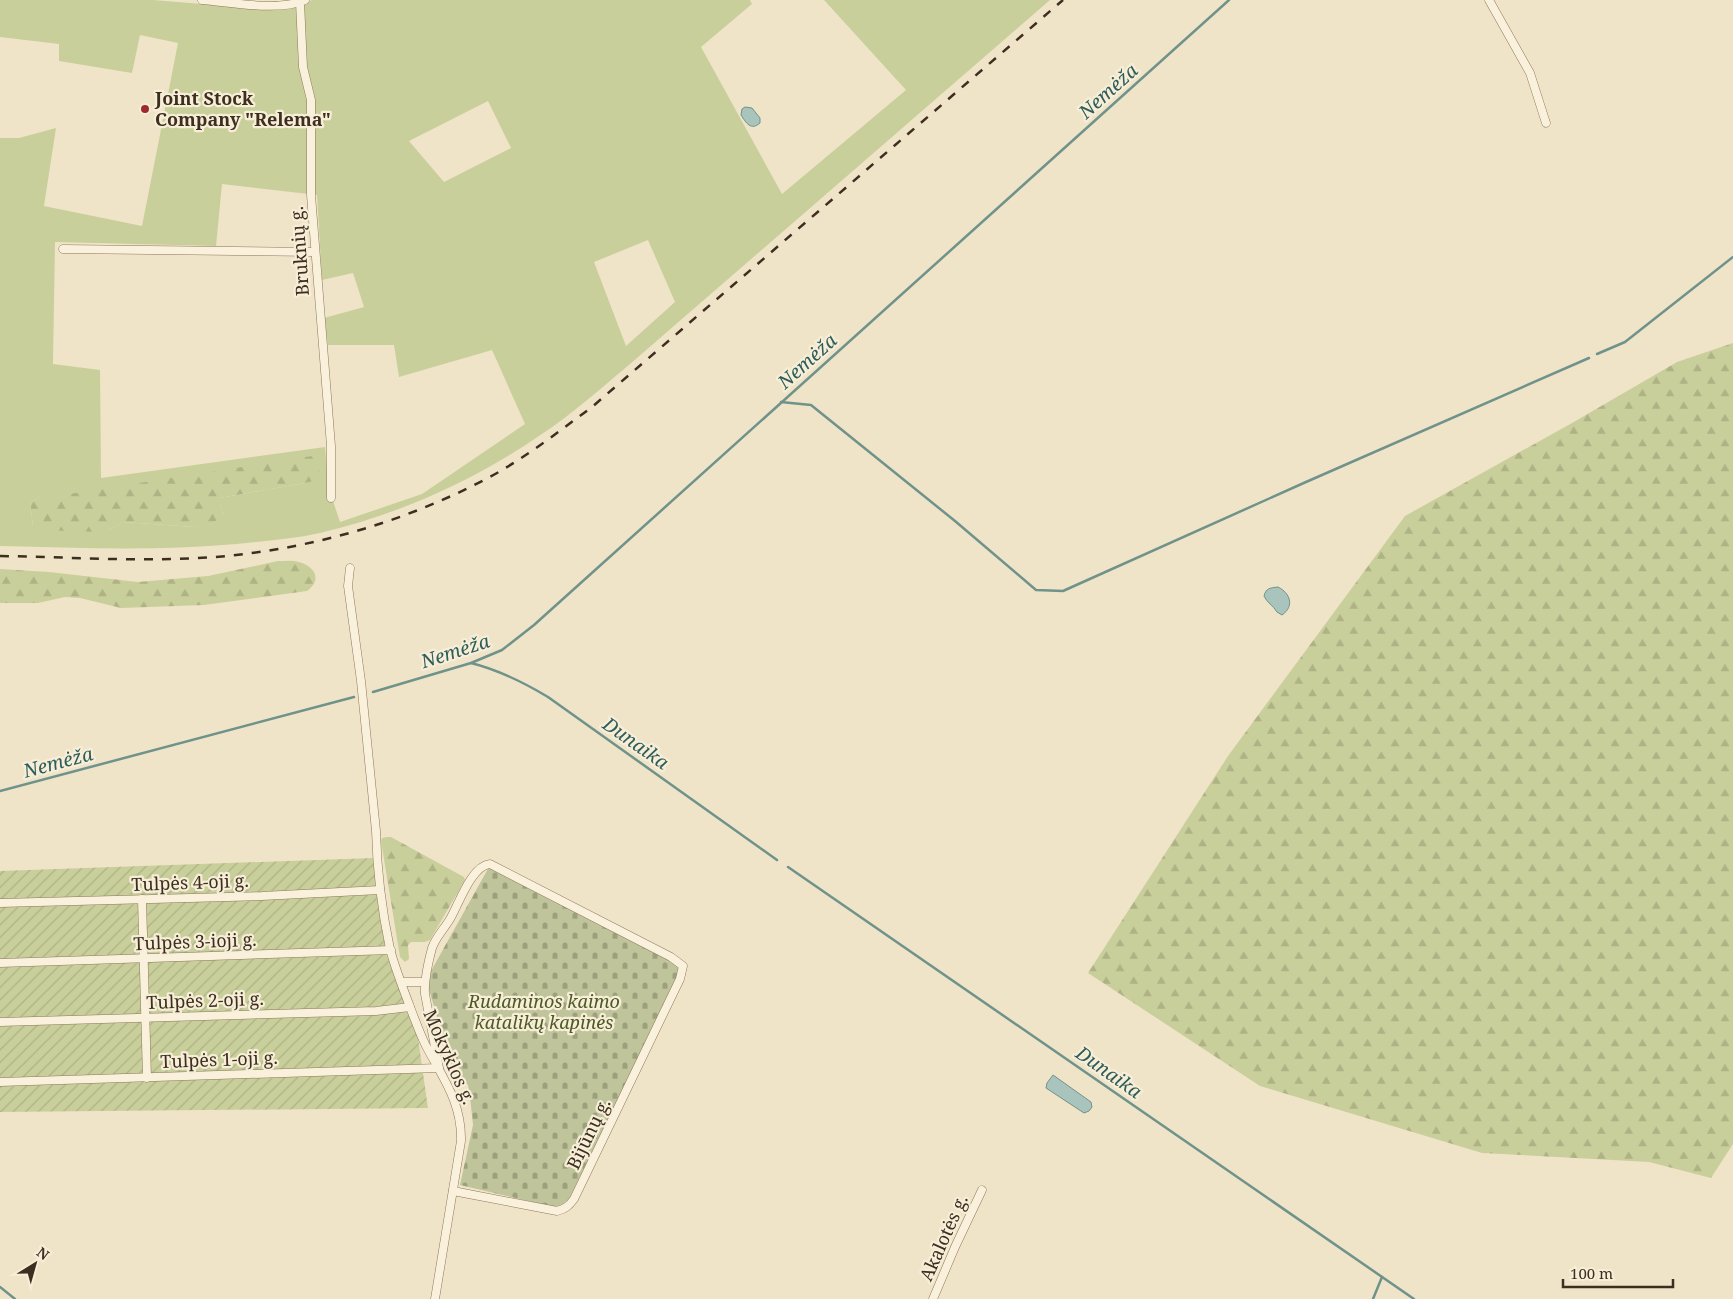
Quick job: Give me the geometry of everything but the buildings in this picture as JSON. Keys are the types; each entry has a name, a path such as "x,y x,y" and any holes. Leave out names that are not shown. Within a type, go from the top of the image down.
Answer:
{"street":[{"path":"202,0 275,6 302,1"},
{"path":"1488,0 1530,73 1546,123"},
{"name":"Bruknių g.","path":"302,1 303,68 312,100 310,195 331,446 331,498"},
{"path":"63,249 315,252"},
{"name":"Mokyklos g.","path":"350,568 348,586 361,681 380,890 391,950 410,1007 425,1044 459,1113 462,1127 434,1299"},
{"name":"Bijūnų g.","path":"424,982 432,948 438,936 450,919 470,881 480,868 490,864 671,957 683,966 676,988 570,1206 557,1211 453,1191"},
{"name":"Tulpės 4-oji g.","path":"0,903 380,890"},
{"path":"142,899 147,1078"},
{"name":"Tulpės 3-ioji g.","path":"0,963 391,950"},
{"path":"402,982 424,982 438,1068"},
{"name":"Tulpės 2-oji g.","path":"0,1022 376,1011 410,1007"},
{"name":"Tulpės 1-oji g.","path":"0,1082 438,1068"},
{"name":"Akalotės g.","path":"933,1299 982,1190"}],"green space":[{"path":"0,0 153,0 240,7 305,3 312,0 750,0 752,4 701,47 782,194 906,90 824,0 1050,0 637,358 565,418 514,452 488,468 434,495 349,526 289,538 178,548 0,546 0,138 19,138 56,128 44,206 142,226 178,43 140,35 132,73 59,61 59,44 0,37","holes":["488,101 511,148 444,182 409,141","222,184 317,195 322,280 353,273 364,307 324,318 328,345 394,345 399,377 492,350 525,424 422,494 340,522 329,489 325,447 101,478 100,370 53,364 55,242 216,246","648,240 675,302 626,346 594,262","310,482 220,498 220,505 224,514 194,527 123,522 109,530 33,526 30,503 37,499"]},
{"path":"1733,343 1733,1144 1711,1178 1649,1162 1482,1153 1260,1086 1088,973 1228,756 1405,516 1677,362"},
{"path":"312,456 316,459 320,474 310,482 220,498 220,505 224,514 222,519 194,527 123,522 109,530 100,532 39,530 33,526 30,503 37,499"},
{"path":"278,561 297,561 310,567 316,578 312,587 307,591 204,605 121,608 80,598 65,597 38,603 0,603 0,569 49,572 138,582 208,576"},
{"path":"391,837 464,877 465,880 430,940 411,942 408,945 409,959 405,962 400,957 381,841 382,838"},
{"path":"373,858 386,954 418,1038 428,1108 0,1112 0,871"},
{"name":"Rudaminos kaimo katalikų kapinės","path":"489,867 675,961 679,966 680,972 569,1199 560,1206 554,1207 460,1185 473,1125 470,1097 468,1085 452,1066 426,980"}],"water":[{"path":"745,107 752,108 760,118 760,123 751,126 747,123 741,115 742,109"},
{"path":"1278,587 1286,593 1290,604 1289,608 1282,615 1277,612 1264,596 1269,589"},
{"path":"1053,1075 1091,1102 1092,1107 1089,1111 1084,1113 1046,1088"}],"waterway":[{"name":"Nemėža","path":"373,692 471,663 502,650 534,625 1229,0"},
{"path":"1597,354 1625,342 1733,257"},
{"path":"781,402 811,405 955,521 1036,590 1063,591 1589,358"},
{"name":"Dunaika","path":"471,663 511,677 548,697 777,860"},
{"name":"Nemėža","path":"0,791 354,697"},
{"name":"Dunaika","path":"788,867 1414,1299"},
{"path":"1373,1299 1382,1277"},
{"path":"0,1287 15,1299"}],"railway":[{"path":"0,556 170,559 261,552 327,539 360,530 424,507 486,479 527,454 592,407 1063,0"}],"place":[{"name":"Joint Stock Company \"Relema\"","path":"145,109"}]}
